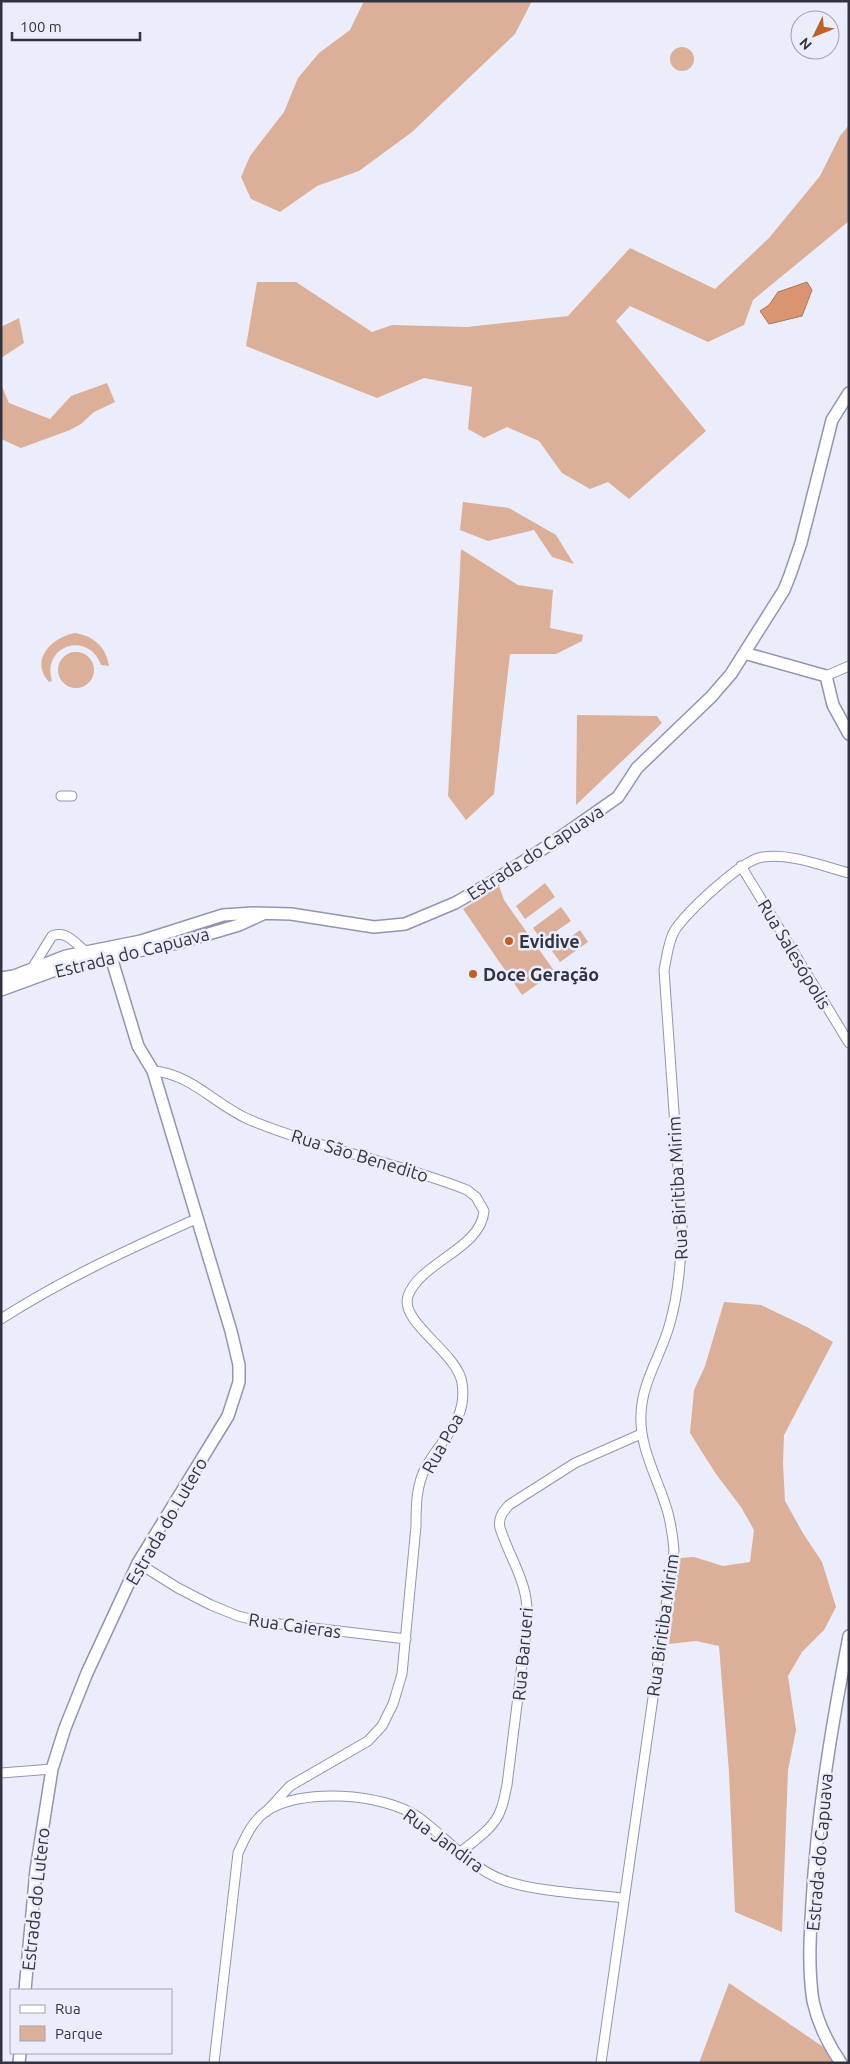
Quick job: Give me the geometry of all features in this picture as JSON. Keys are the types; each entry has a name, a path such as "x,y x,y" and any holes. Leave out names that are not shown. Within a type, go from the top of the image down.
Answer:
{"street":[{"name":"Estrada do Capuava","path":"1,978 31,970 66,956 141,941 214,916 242,913 291,914 345,924 374,927 406,924 455,903 492,882 554,842 618,797 637,768 712,697 731,674 784,590 801,543 832,420 849,393"},
{"path":"744,653 826,676 849,666"},
{"path":"826,676 832,705 849,734"},
{"path":"61,796 72,796"},
{"path":"741,866 760,857 772,856 799,860 849,873"},
{"name":"Rua Salesópolis","path":"741,866 849,1043"},
{"name":"Rua Biritiba Mirim","path":"601,2063 674,1550 668,1512 641,1434 640,1413 645,1386 670,1325 682,1264 682,1225 664,970 669,945 675,930 693,910 741,866"},
{"name":"Estrada do Capuava","path":"1,990 72,964 178,943 250,921 263,914"},
{"path":"214,916 219,923 219,931"},
{"path":"31,970 52,936 65,934 85,951"},
{"name":"Estrada do Lutero","path":"25,1989 36,1870 52,1769 65,1728 87,1673 138,1563 228,1416 239,1382 239,1365 231,1331 196,1220 153,1072 138,1046 115,956"},
{"name":"Rua São Benedito","path":"153,1072 167,1072 185,1079 249,1120 467,1190 476,1196 484,1211 481,1228 428,1271"},
{"path":"1,1320 39,1296 96,1265 196,1220"},
{"name":"Rua Poa","path":"406,1640 419,1484 425,1468 461,1414 464,1396 462,1380 455,1366 408,1312 406,1302 408,1294 428,1271"},
{"name":"Rua Barueri","path":"459,1853 494,1822 501,1810 508,1776 528,1607 526,1590 500,1528 499,1520 502,1513 509,1505 575,1463 641,1434"},
{"name":"Rua Caieras","path":"138,1563 178,1588 238,1616 263,1622 406,1640"},
{"name":"Estrada do Capuava","path":"841,2063 821,2028 813,2001 810,1950 814,1876 823,1797 834,1714 849,1636"},
{"name":"Rua Jandira","path":"214,2063 238,1853 248,1831 290,1786 368,1740 382,1726 393,1704 400,1682 406,1640"},
{"path":"1,1773 52,1769"},
{"path":"290,1786 300,1798"},
{"name":"Rua Jandira","path":"266,1812 300,1798 347,1796 372,1798 394,1805 417,1816 459,1853 480,1868 504,1880 531,1886 624,1898"}],"green space":[{"path":"364,1 532,1 515,34 412,132 359,171 317,186 280,212 251,199 241,177 250,156 284,112 298,78 319,53 350,30"},
{"path":"682,47 690,51 694,59 690,67 682,71 674,67 670,59 674,51"},
{"path":"849,125 849,221 753,300 744,325 708,342 630,306 616,321 706,431 629,499 608,482 590,489 562,473 539,441 507,427 484,438 468,429 472,387 424,378 377,398 246,346 257,282 296,282 372,332 392,325 467,327 568,316 630,248 715,289 769,238 820,176 840,136"},
{"path":"19,318 24,343 1,358 1,327"},
{"path":"107,383 115,402 94,412 81,424 70,430 21,448 1,439 1,384 9,403 50,419 71,396"},
{"path":"463,502 509,508 556,535 574,564 552,557 534,530 488,541 460,530"},
{"path":"461,549 518,585 553,590 550,628 583,635 582,641 556,654 510,654 494,794 466,820 448,796"},
{"path":"82,634 98,643 105,653 109,666 101,665 95,654 87,648 77,645 68,646 53,658 50,669 52,681 49,682 43,674 42,658 51,644 66,635"},
{"path":"76,652 89,657 94,670 89,683 76,688 63,683 58,670 63,657"},
{"path":"577,715 657,716 662,723 576,805"},
{"path":"545,883 555,897 525,919 516,906"},
{"name":"Evidive","path":"499,886 504,900 555,972 522,995 463,909"},
{"path":"561,907 571,921 542,941 533,928"},
{"path":"580,930 588,942 560,962 552,951"},
{"path":"724,1302 761,1305 833,1342 784,1435 785,1501 822,1562 836,1607 824,1630 802,1652 788,1676 796,1730 788,1770 782,1932 735,1912 729,1772 719,1646 696,1641 669,1644 679,1558 694,1557 723,1566 750,1562 754,1530 741,1507 716,1474 690,1433 694,1390 705,1366"},
{"path":"729,1983 847,2063 699,2063"}],"shaded area":[{"path":"807,282 812,290 802,316 769,324 760,311 769,305 778,292"}],"place":[{"name":"Evidive","path":"509,941"},
{"name":"Doce Geração","path":"473,974"}]}
